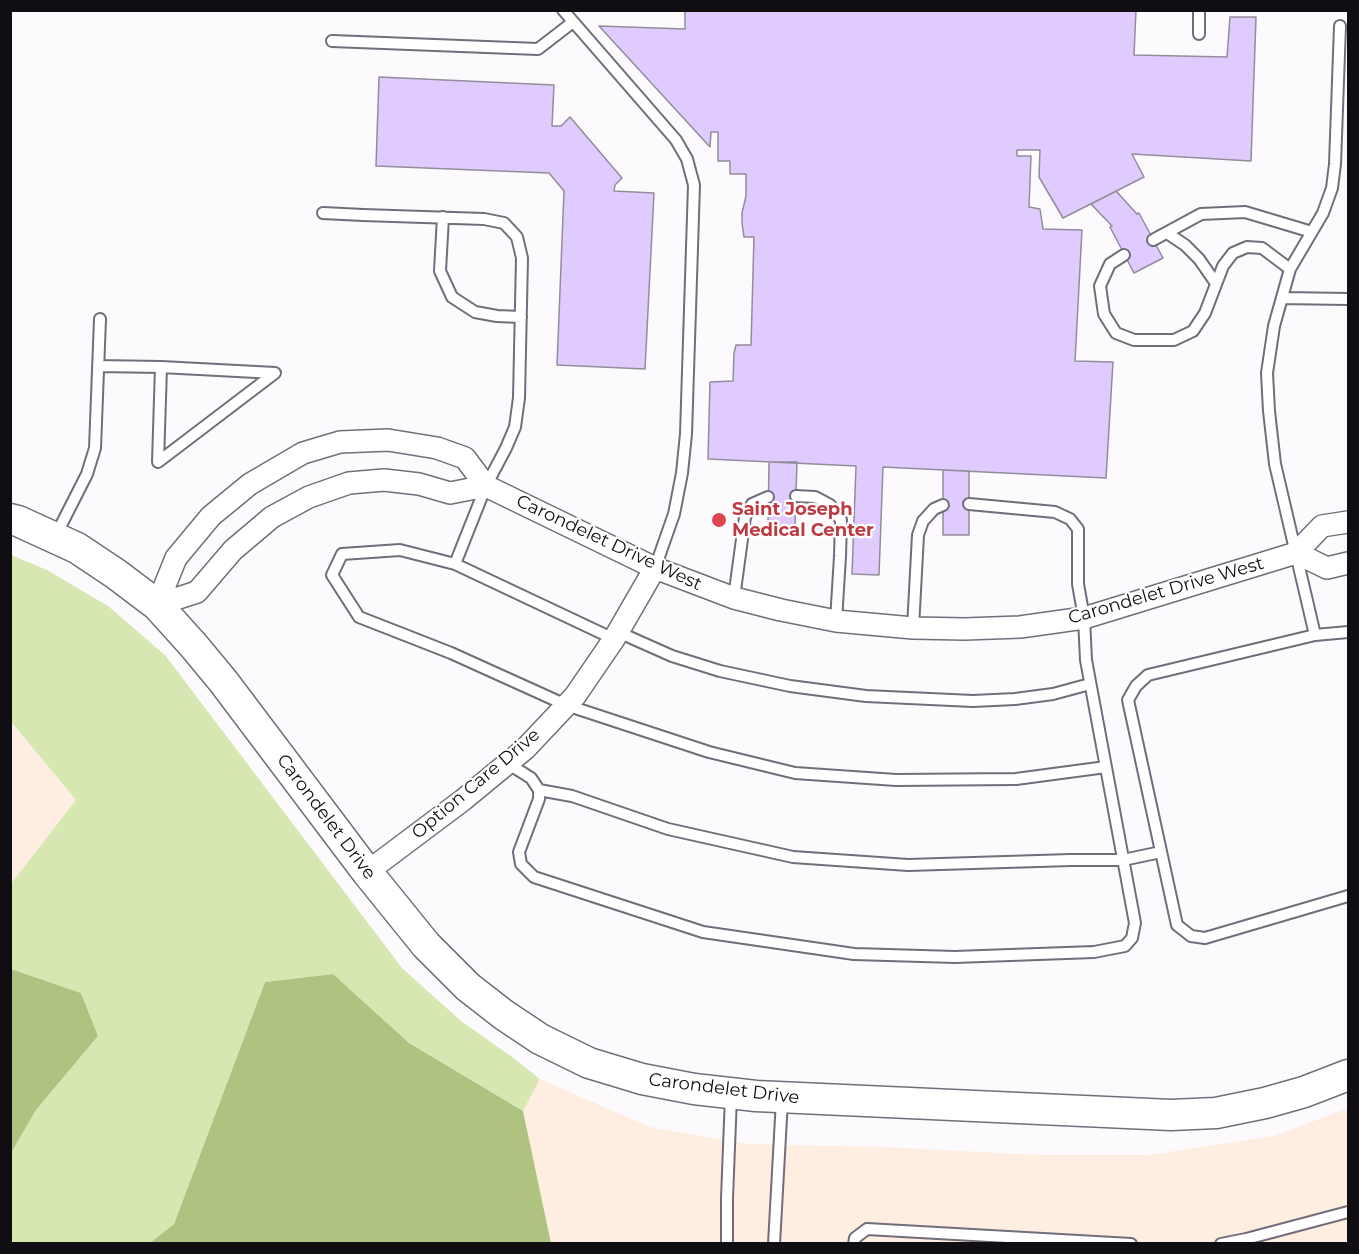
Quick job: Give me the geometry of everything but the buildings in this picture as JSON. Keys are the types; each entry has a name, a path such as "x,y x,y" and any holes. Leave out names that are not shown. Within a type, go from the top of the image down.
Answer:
{"street":[{"name":"Carondelet Drive West","path":"157,605 176,558 212,516 250,484 303,453 340,442 388,440 437,448 465,458 486,486 655,568 734,598 837,621 913,628 1020,627 1084,618 1296,553 1322,526 1348,522"},
{"path":"10,519 77,548 157,605 197,592 233,550 272,517 309,497 350,483 384,480 419,484 450,493 486,486"},
{"path":"1296,553 1327,568 1348,563"},
{"name":"Option Care Drive","path":"367,872 463,800 525,749 575,696 616,635 655,568"},
{"name":"Carondelet Drive","path":"157,605 223,681 367,872 426,945 468,987 504,1015 540,1039 589,1063 642,1079 731,1093 1172,1115 1216,1113 1265,1103 1304,1092 1348,1075"}],"lane":[{"path":"563,10 676,140 687,159 694,185 686,434 674,514 655,568"},
{"path":"1199,10 1199,34"},
{"path":"332,40 538,49 573,21"},
{"path":"1315,635 1275,464 1267,373 1274,326 1290,269 1323,213 1332,188 1335,164 1340,26"},
{"path":"1153,240 1201,214 1245,212 1312,232"},
{"path":"323,213 484,219 504,224 518,237 522,258 519,398 515,427 507,448 486,486 455,564"},
{"path":"443,217 440,271 452,297 475,312 521,317"},
{"path":"1167,233 1185,245 1199,259 1215,282"},
{"path":"1124,255 1110,264 1100,286 1104,314 1116,333 1134,340 1174,340 1193,331 1205,313 1223,266 1233,253 1247,248 1262,248 1290,269"},
{"path":"1282,298 1348,299"},
{"path":"54,537 87,474 95,448 100,319"},
{"path":"98,366 161,367 275,373 158,462 161,367"},
{"path":"796,496 815,498 830,505 841,520 837,621"},
{"path":"734,598 745,517 752,504 768,498"},
{"path":"507,763 531,778 539,790 539,799 519,852 521,864 534,877 703,932 854,954 955,957 1094,952 1125,946 1132,938 1135,923 1086,660 1084,618 1078,584 1078,529 1070,519 1055,512 969,504"},
{"path":"913,628 918,535 923,521 934,509 943,505"},
{"path":"1090,684 1053,694 973,701 866,696 790,686 720,671 672,656 616,635 455,564 400,550 342,554 332,575 359,617 451,653 566,705 709,752 795,773 896,780 1016,779 1106,767"},
{"path":"1348,632 1315,635 1148,675 1136,686 1128,700 1177,925 1191,936 1205,938 1348,896"},
{"path":"539,790 572,796 668,829 793,857 908,865 1123,860 1161,852"},
{"path":"727,1244 731,1093"},
{"path":"774,1244 782,1097"},
{"path":"1221,1244 1348,1212"},
{"path":"855,1244 855,1238 867,1229 1131,1244"}],"shaded area":[{"path":"10,722 76,800 11,885 10,885"},
{"path":"540,1079 650,1127 749,1144 884,1147 1041,1155 1149,1155 1274,1136 1348,1108 1348,1243 551,1243 523,1111"}],"green space":[{"path":"11,555 47,570 108,606 165,655 402,968 461,1021 540,1079 523,1111 409,1043 333,974 265,982 174,1224 150,1243 11,1243 11,1153 36,1110 98,1036 81,993 11,969 10,885 76,800 11,722"},
{"path":"11,969 81,993 98,1036 36,1110 11,1153"},
{"path":"333,974 409,1043 523,1111 551,1243 150,1243 174,1224 265,982"}],"place":[{"name":"Saint Joseph Medical Center","path":"719,520"}]}
